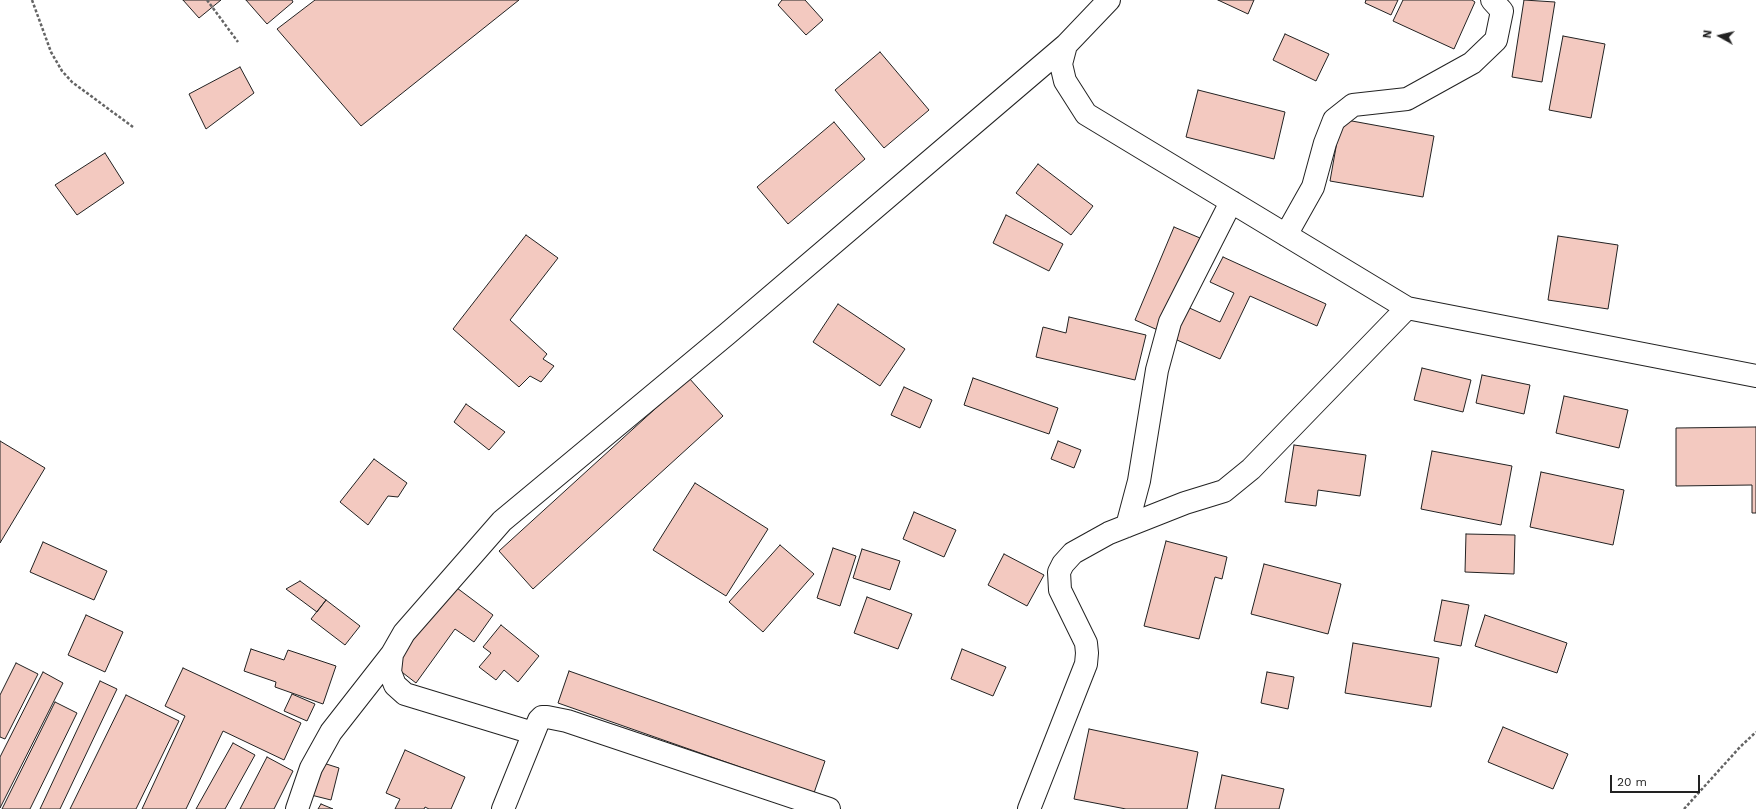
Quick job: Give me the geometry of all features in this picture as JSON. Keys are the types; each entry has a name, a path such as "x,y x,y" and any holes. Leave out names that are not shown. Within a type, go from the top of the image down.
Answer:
{"street":[{"path":"297,809 311,768 331,732 392,654 404,633 502,520 733,329 1066,45 1109,0"},
{"path":"1286,234 1313,187 1325,143 1334,120 1353,105 1407,99 1472,63 1496,40 1502,11 1492,0"},
{"path":"1066,45 1061,64 1065,81 1086,114 1407,308 1756,376"},
{"path":"1127,526 1139,481 1157,370 1170,322 1232,202"},
{"path":"1029,809 1086,664 1086,643 1060,590 1059,572 1062,564 1073,553 1109,533 1185,503 1224,491 1251,469 1407,308"},
{"path":"392,654 390,672 395,685 405,694 533,733"},
{"path":"503,809 533,733 542,717 567,721 829,809"}],"path":[{"path":"32,0 51,52 62,71 72,82 133,126"},
{"path":"207,0 238,42"},
{"path":"1684,809 1740,747 1756,732"}],"building":[{"path":"183,0 221,0 199,18"},
{"path":"246,0 292,0 293,2 267,24"},
{"path":"315,0 519,0 361,126 277,29"},
{"path":"782,0 805,0 823,20 806,35 778,5"},
{"path":"1218,0 1254,0 1248,14"},
{"path":"1366,0 1398,0 1391,15 1365,3"},
{"path":"1403,0 1472,0 1475,2 1454,49 1393,21"},
{"path":"1524,0 1555,2 1542,82 1512,77"},
{"path":"1285,34 1329,54 1316,81 1273,60"},
{"path":"1563,36 1605,44 1591,118 1549,110"},
{"path":"880,52 929,110 884,148 835,90"},
{"path":"240,67 254,93 206,129 189,94"},
{"path":"1198,90 1285,112 1274,159 1186,137"},
{"path":"1341,119 1434,136 1423,197 1330,181"},
{"path":"834,122 865,159 788,224 757,187"},
{"path":"105,153 124,183 77,215 55,185"},
{"path":"1038,164 1093,206 1071,235 1016,193"},
{"path":"1006,215 1063,244 1049,271 993,243"},
{"path":"1174,227 1200,238 1160,331 1135,320"},
{"path":"526,235 558,258 510,320 547,354 543,359 554,366 541,382 530,376 519,387 453,329"},
{"path":"1558,236 1618,245 1608,309 1548,300"},
{"path":"1223,257 1326,304 1317,326 1250,296 1220,359 1168,336 1183,305 1220,322 1234,293 1210,282"},
{"path":"838,304 905,349 880,386 813,342"},
{"path":"1069,317 1146,335 1135,380 1036,357 1043,327 1066,333"},
{"path":"1422,368 1471,380 1463,412 1414,400"},
{"path":"1482,375 1530,385 1524,414 1476,403"},
{"path":"689,378 723,416 533,589 499,551"},
{"path":"973,378 1058,408 1049,434 964,405"},
{"path":"904,387 932,400 920,428 891,415"},
{"path":"1564,396 1628,410 1619,448 1556,433"},
{"path":"466,404 505,432 489,450 454,422"},
{"path":"1756,427 1756,513 1752,513 1752,485 1676,486 1676,428"},
{"path":"0,441 45,468 0,543"},
{"path":"1058,441 1081,450 1074,468 1051,459"},
{"path":"1294,445 1366,455 1360,496 1318,490 1316,506 1285,502"},
{"path":"1432,451 1512,466 1501,525 1421,509"},
{"path":"374,459 407,483 398,497 388,496 368,525 340,502"},
{"path":"1541,472 1624,490 1613,545 1530,527"},
{"path":"695,483 768,529 726,596 653,550"},
{"path":"914,512 956,530 944,557 903,539"},
{"path":"1466,534 1515,535 1514,574 1465,572"},
{"path":"1166,541 1227,557 1222,579 1215,577 1199,639 1144,626"},
{"path":"43,542 107,571 94,600 30,572"},
{"path":"780,545 814,574 763,632 729,602"},
{"path":"833,548 856,556 840,606 817,598"},
{"path":"862,549 900,561 890,590 853,578"},
{"path":"1004,554 1044,575 1027,606 988,585"},
{"path":"1264,564 1341,584 1328,634 1251,614"},
{"path":"300,581 326,600 317,612 286,589"},
{"path":"453,585 493,615 474,642 455,629 416,683 394,666"},
{"path":"867,597 912,614 898,649 854,633"},
{"path":"326,600 360,626 345,645 311,619"},
{"path":"1442,600 1469,605 1461,646 1434,641"},
{"path":"86,615 123,632 105,672 68,655"},
{"path":"1485,615 1567,643 1557,673 1475,646"},
{"path":"501,625 539,656 518,682 504,670 496,680 479,667 491,653 483,647"},
{"path":"1353,643 1439,658 1431,707 1345,693"},
{"path":"251,649 284,660 288,650 336,666 323,704 275,687 276,682 244,671"},
{"path":"962,649 1006,667 993,696 951,679"},
{"path":"16,663 38,674 5,739 0,737 0,695"},
{"path":"183,668 301,723 284,760 223,731 186,809 142,809 185,716 165,706"},
{"path":"569,671 825,761 814,793 558,703"},
{"path":"43,672 63,683 0,808 0,757"},
{"path":"1267,672 1294,677 1288,709 1261,703"},
{"path":"100,681 117,689 60,809 40,809"},
{"path":"292,694 315,704 307,721 284,711"},
{"path":"126,695 179,721 136,809 70,809"},
{"path":"55,702 77,713 30,809 2,809"},
{"path":"1503,727 1568,754 1553,789 1488,762"},
{"path":"1089,729 1198,752 1187,809 1126,809 1074,799"},
{"path":"233,743 255,755 225,809 196,809"},
{"path":"405,750 465,777 451,809 429,809 425,807 424,809 395,809 400,799 386,793"},
{"path":"267,757 293,771 274,809 240,809"},
{"path":"320,762 339,768 331,800 311,795"},
{"path":"1222,775 1284,789 1279,809 1215,809"},
{"path":"321,804 333,809 318,809"}]}
